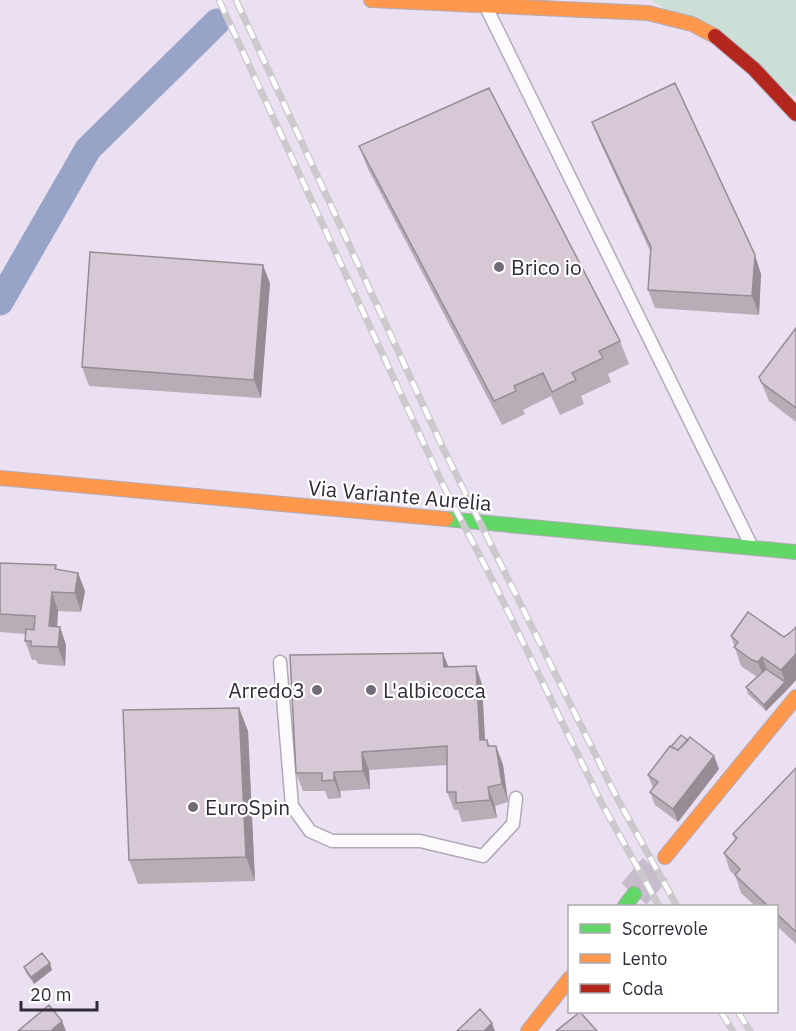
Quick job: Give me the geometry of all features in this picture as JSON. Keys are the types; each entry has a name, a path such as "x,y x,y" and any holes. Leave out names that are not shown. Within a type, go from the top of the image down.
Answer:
{"main road":[{"path":"371,0 648,13 681,20 707,30 730,49 796,114"},
{"name":"Via Variante Aurelia","path":"0,478 519,527 752,546 796,552"},
{"path":"665,857 796,698"},
{"path":"626,905 634,894"},
{"path":"528,1031 568,981"}],"lane":[{"path":"485,5 752,546"},
{"path":"280,662 292,806 310,831 332,841 420,842 483,856 513,824 516,798"}],"green space":[{"path":"651,0 796,0 796,97"}],"building":[{"path":"675,83 755,255 752,296 648,290 651,247 592,122"},
{"name":"Brico io","path":"489,88 620,341 599,351 603,358 572,373 576,380 552,392 543,373 514,386 516,391 494,401 359,146"},
{"path":"90,252 263,265 254,380 82,367"},
{"path":"796,328 796,408 762,383 759,377"},
{"path":"0,563 56,565 55,569 78,573 75,593 52,592 49,626 60,627 58,647 31,646 31,641 25,641 26,629 34,630 35,616 0,614"},
{"path":"748,612 784,637 796,627 796,654 781,670 762,657 758,662 752,660 734,647 738,642 731,636"},
{"path":"443,653 444,667 476,666 480,740 487,740 488,746 496,746 502,784 488,787 490,800 456,803 456,792 447,792 447,746 362,752 363,771 334,772 334,780 322,781 322,773 296,773 290,655"},
{"path":"766,669 785,682 764,705 746,687"},
{"name":"EuroSpin","path":"239,708 246,857 129,860 123,710"},
{"path":"681,735 688,740 678,750 671,747"},
{"path":"690,737 714,756 673,809 650,792 658,782 648,775 670,746 678,750"},
{"path":"796,768 796,932 778,915 778,905 767,905 735,875 740,869 724,853 737,838 733,834"},
{"path":"42,953 50,963 31,977 24,967"},
{"path":"49,1005 62,1021 53,1031 18,1031"},
{"path":"480,1009 492,1023 484,1031 457,1031"},
{"path":"581,1013 597,1031 556,1031"}],"waterway":[{"path":"0,302 88,149 217,22"}],"tunnel":[{"path":"634,894 665,857"}],"railway":[{"path":"219,0 443,485 497,589 601,802 658,905"},
{"path":"236,0 442,446 617,798 676,905"},
{"path":"722,1013 733,1031"},
{"path":"739,1013 750,1031"}],"traffic: fast":[{"path":"446,519 796,552"},
{"path":"626,905 634,894"}],"traffic: slow":[{"path":"371,0 648,13 692,24 715,36"},
{"path":"0,478 446,519"},
{"path":"665,857 796,697"},
{"path":"528,1031 568,981"}],"traffic: jam":[{"path":"715,36 754,69 796,114"}],"place":[{"name":"Brico io","path":"499,267"},
{"name":"Arredo3","path":"317,690"},
{"name":"L'albicocca","path":"371,690"},
{"name":"EuroSpin","path":"193,807"}]}
